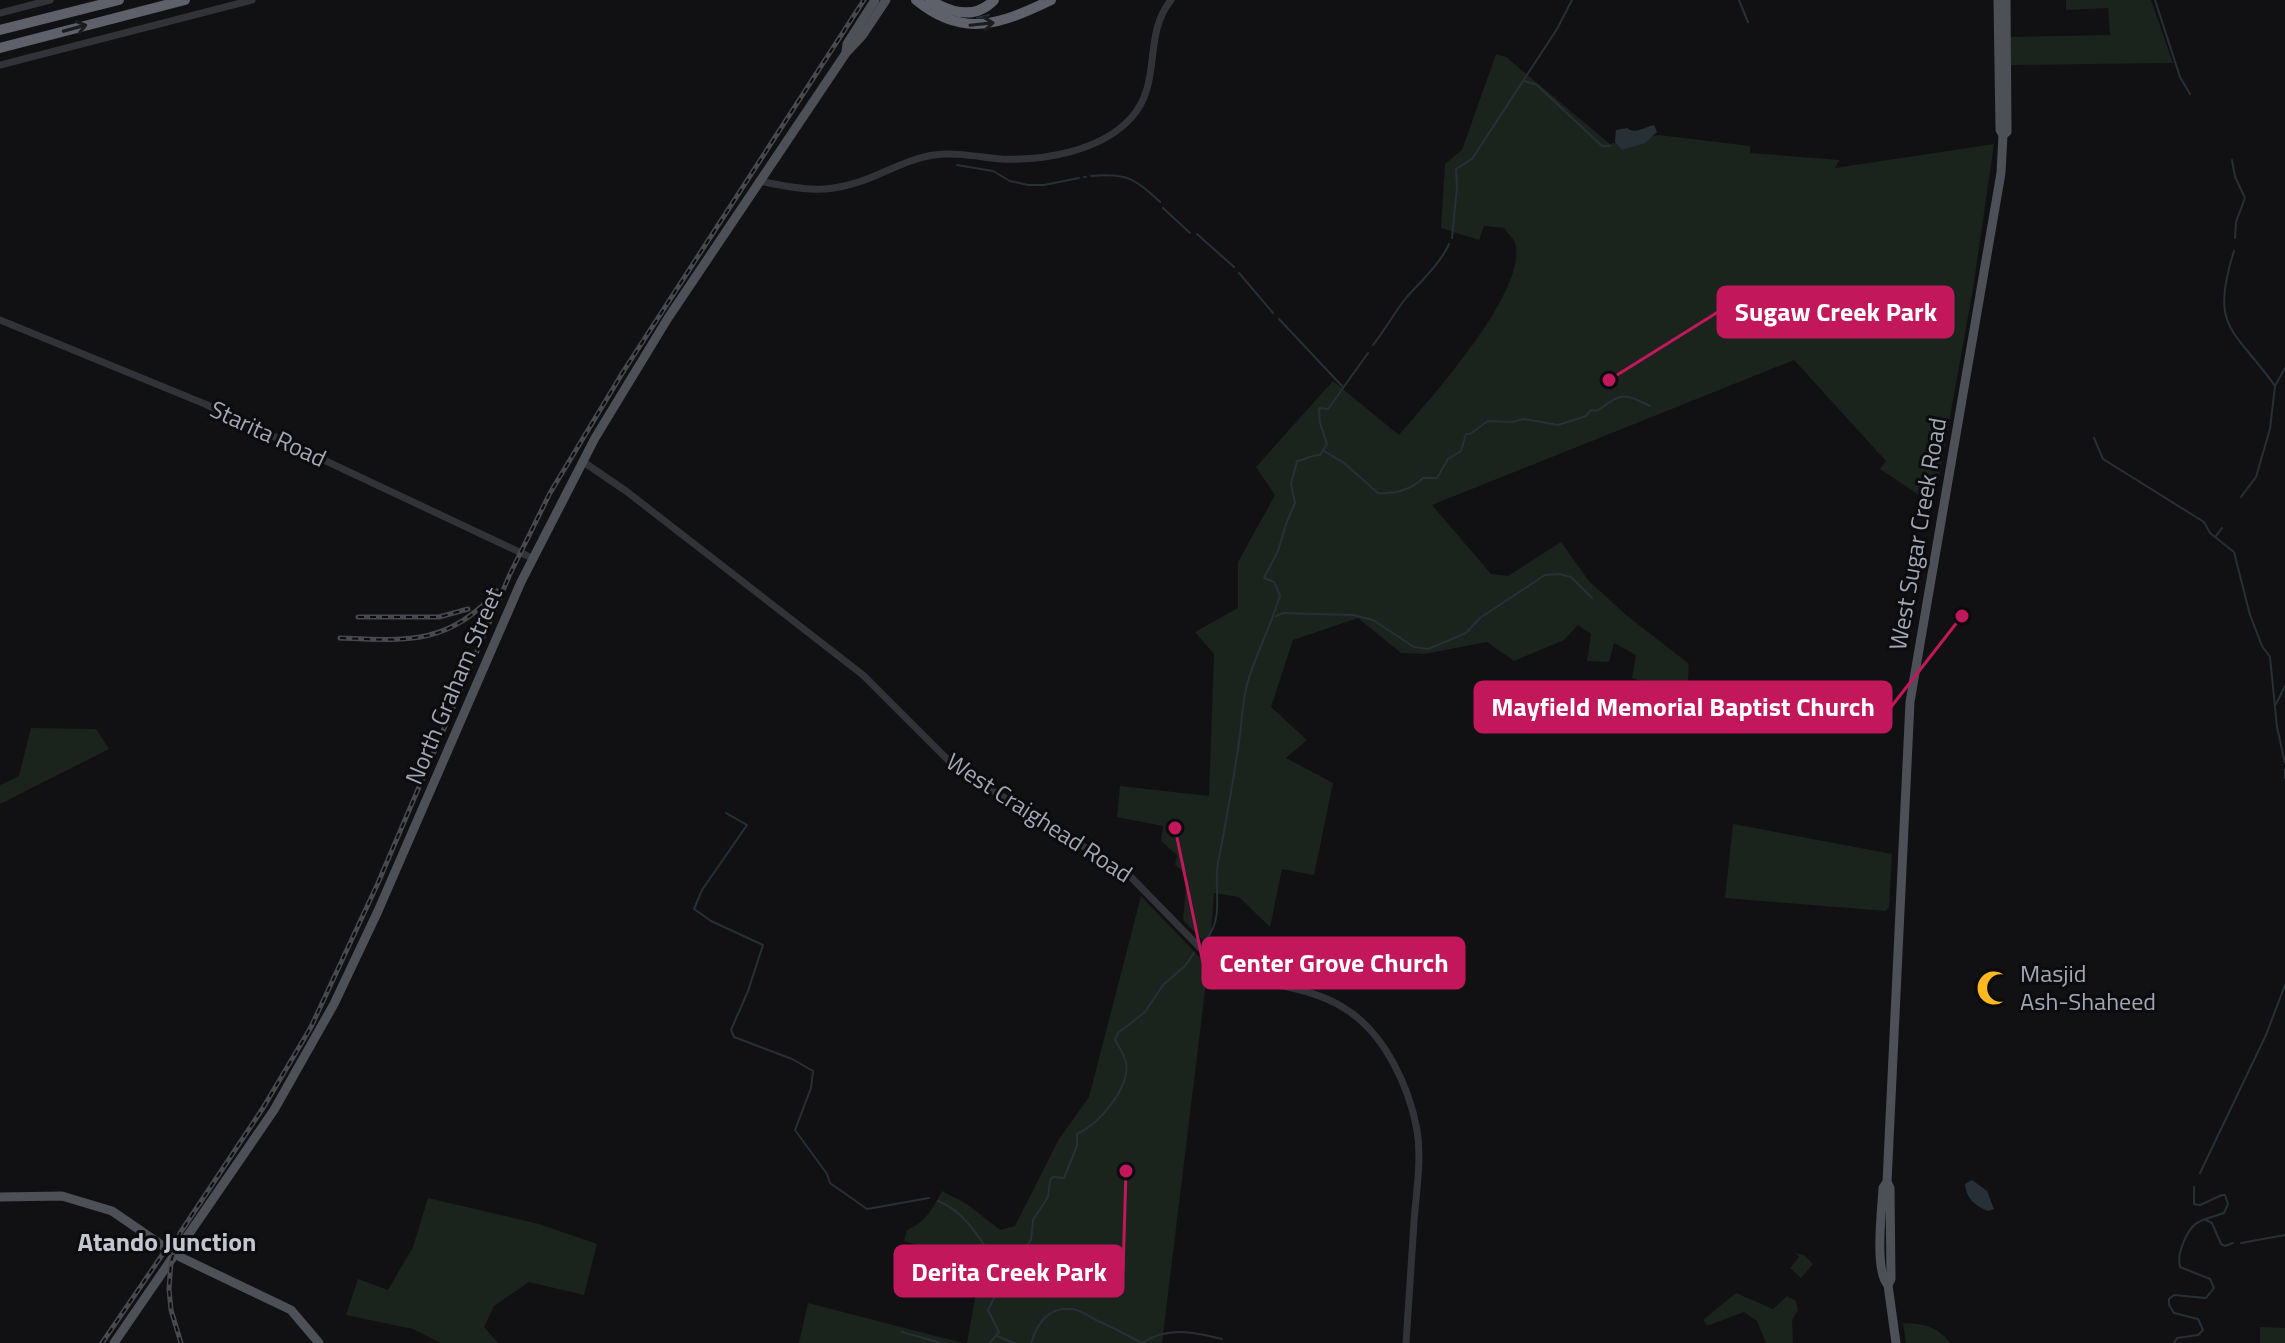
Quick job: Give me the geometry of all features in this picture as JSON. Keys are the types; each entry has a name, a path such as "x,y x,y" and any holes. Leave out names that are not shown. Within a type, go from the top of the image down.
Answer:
{"highway":[{"path":"0,30 119,0"},
{"path":"0,48 185,0"},
{"path":"916,0 951,21 969,25 999,22 1051,0"},
{"path":"930,0 944,8 967,13 984,9 994,0"}],"main road":[{"name":"North Graham Street","path":"846,53 847,44 875,0"},
{"name":"North Graham Street","path":"114,1343 274,1110 334,1004 532,558 582,461 668,318 846,53 862,36 886,0"},
{"name":"West Sugar Creek Road","path":"1896,1343 1888,1285 1891,1279 1890,1188 1887,1182 1910,702 1999,187 2003,135 2000,130 1998,0"},
{"name":"West Sugar Creek Road","path":"2003,135 2007,132 2008,107 2006,0"},
{"path":"0,1197 43,1194 78,1199 112,1211 176,1255 284,1305 297,1315 319,1343"}],"street":[{"path":"0,13 50,0"},
{"path":"0,65 252,0"},
{"path":"759,181 795,190 833,188 861,182 906,162 932,155 949,153 1008,159 1034,158 1060,154 1101,139 1127,123 1144,101 1151,79 1156,27 1171,0"},
{"name":"Starita Road","path":"0,320 205,404 532,558"},
{"name":"West Craighead Road","path":"582,461 626,491 863,675 956,768 1127,873 1223,968 1328,1000 1345,1008 1371,1030 1385,1049 1398,1076 1417,1131 1418,1165 1406,1343"}],"shaded area":[{"path":"2066,0 2151,0 2173,63 2011,65 2010,37 2110,35 2108,8 2066,10"},
{"path":"1496,54 1506,57 1610,144 1659,135 1750,146 1750,153 1839,160 1835,168 1994,144 1973,289 1934,505 1880,469 1886,461 1794,360 1432,505 1491,574 1508,576 1561,542 1589,581 1626,615 1689,664 1687,695 1632,678 1636,655 1614,643 1609,662 1587,661 1591,634 1578,625 1564,640 1514,661 1487,642 1424,654 1401,653 1358,618 1293,640 1271,707 1307,740 1286,758 1333,783 1314,875 1282,869 1270,927 1239,897 1214,893 1210,948 1183,920 1187,874 1175,865 1177,855 1161,841 1163,826 1117,817 1120,786 1209,796 1214,654 1195,632 1238,608 1238,562 1275,495 1256,467 1333,381 1399,435 1474,344 1507,288 1515,263 1515,243 1504,228 1484,226 1479,240 1441,228 1445,164 1462,150"},
{"path":"1654,125 1657,132 1645,143 1622,150 1615,142 1616,130 1627,128 1637,131"},
{"path":"31,728 96,729 109,749 0,804 0,785 19,776"},
{"path":"1733,824 1892,854 1889,907 1886,911 1725,898"},
{"path":"1141,896 1208,966 1162,1343 967,1343 981,1265 904,1241 907,1230 924,1219 942,1191 967,1204 1000,1230 1015,1226 1059,1139 1089,1097"},
{"path":"1972,1180 1987,1191 1994,1209 1983,1209 1969,1197 1965,1184"},
{"path":"428,1198 539,1224 597,1244 584,1295 529,1282 494,1306 484,1327 498,1343 441,1343 413,1329 346,1315 358,1279 388,1290 413,1247"},
{"path":"1795,1253 1804,1255 1813,1264 1801,1278 1790,1268 1799,1257"},
{"path":"1736,1293 1773,1309 1787,1296 1796,1301 1798,1310 1792,1320 1793,1343 1766,1343 1757,1321 1744,1312 1707,1326 1703,1320"},
{"path":"808,1303 963,1343 799,1343"},
{"path":"1903,1323 1930,1327 1950,1343 1906,1343"},
{"path":"2260,1327 2285,1328 2285,1343 2260,1343"}],"waterway":[{"path":"1452,238 1456,169 1472,159 1557,29 1572,0"},
{"path":"1739,0 1748,22"},
{"path":"2155,0 2180,77 2190,94"},
{"path":"977,18 989,15"},
{"path":"1524,81 1537,85 1602,146 1610,146"},
{"path":"2232,160 2235,177 2245,198 2236,222 2235,238"},
{"path":"957,165 993,171 1010,181 1028,185 1079,178"},
{"path":"1091,176 1113,175 1129,179 1144,187 1160,202"},
{"path":"1163,208 1190,233"},
{"path":"1197,234 1234,267"},
{"path":"1373,345 1449,244"},
{"path":"2234,251 2224,297 2225,313 2237,338 2275,386"},
{"path":"1239,273 1273,313"},
{"path":"1279,319 1342,386"},
{"path":"1206,939 1212,931 1217,912 1218,863 1246,689 1280,595 1274,582 1264,578 1278,551 1295,503 1291,484 1297,461 1320,455 1327,444 1319,408 1328,409 1368,353"},
{"path":"2241,497 2256,477 2270,429 2275,386 2285,368"},
{"path":"1324,451 1344,463 1378,493 1391,493 1408,488 1423,478 1437,478 1448,459 1461,451 1466,434 1488,421 1524,419 1558,425 1586,416 1591,410 1597,411 1622,396 1650,406"},
{"path":"2094,438 2103,459 2204,522 2210,533 2234,552 2250,615 2262,646 2270,657 2277,727 2285,763"},
{"path":"2216,536 2222,528"},
{"path":"1276,616 1283,613 1353,615 1373,620 1414,647 1428,649 1466,633 1480,618 1545,575 1571,577 1592,598"},
{"path":"2276,704 2285,686"},
{"path":"2285,770 2285,778"},
{"path":"726,813 747,825 702,890 694,909 711,921 763,945 731,1030 734,1037 792,1059 813,1071 811,1088 795,1130 827,1174 830,1183 867,1209 929,1198"},
{"path":"990,1343 999,1332 988,1310 1004,1278 1015,1277 1021,1255 1031,1240 1033,1220 1048,1197 1050,1180 1053,1177 1064,1178 1077,1146 1077,1134 1103,1114 1123,1083 1126,1063 1115,1040 1118,1033 1145,1012 1163,985 1185,966 1194,953"},
{"path":"2200,1173 2266,1035 2285,985"},
{"path":"2174,1343 2177,1338 2198,1335 2203,1330 2198,1319 2174,1313 2169,1299 2174,1295 2206,1298 2214,1288 2210,1279 2180,1267 2183,1245 2195,1224 2224,1213 2228,1204 2225,1195 2200,1205 2194,1204 2194,1187"},
{"path":"938,1201 969,1224 991,1256 999,1258 1006,1275"},
{"path":"2206,1220 2212,1223 2221,1244 2233,1243"},
{"path":"2241,1243 2285,1235"},
{"path":"1031,1343 1045,1318 1064,1309 1081,1312 1142,1343 1171,1332 1222,1339"},
{"path":"902,1332 941,1343"},
{"path":"997,1336 1014,1343"}],"railway":[{"path":"181,1343 171,1310 169,1289 171,1262 180,1233 263,1108 311,1027 378,883 510,574 550,493 623,372 864,0"},
{"path":"340,638 386,640 426,636 462,622 497,591"},
{"path":"358,617 439,617 468,609"},
{"path":"102,1343 173,1239"}],"place":[{"name":"Sugaw Creek Park","path":"1609,380"},
{"name":"Mayfield Memorial Baptist Church","path":"1962,616"},
{"name":"Center Grove Church","path":"1175,828"},
{"name":"Masjid Ash-Shaheed","path":"1994,988"},
{"name":"Derita Creek Park","path":"1126,1171"}],"district":[{"name":"Atando Junction","path":"167,1242"}]}
